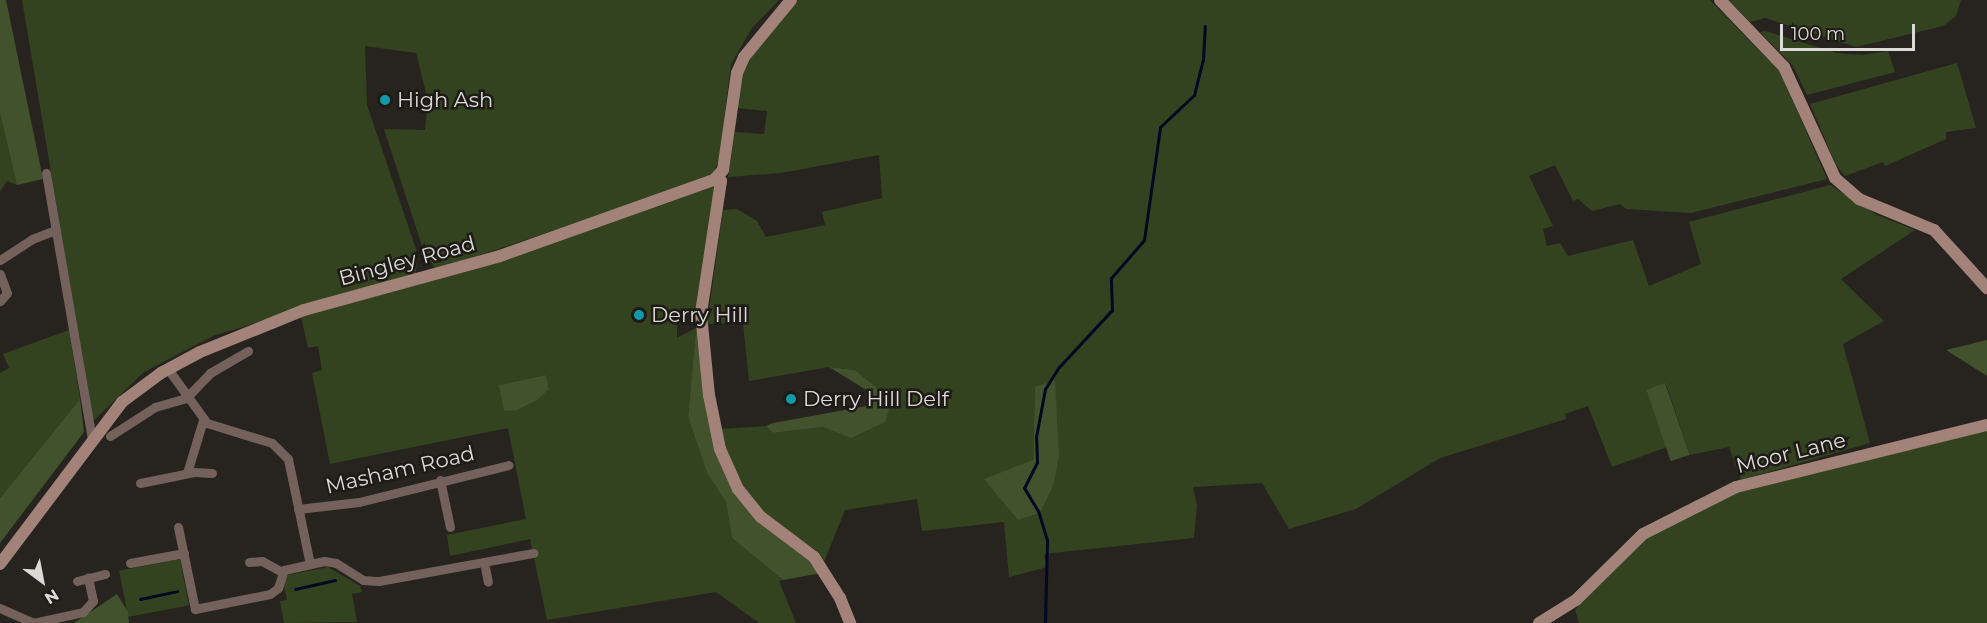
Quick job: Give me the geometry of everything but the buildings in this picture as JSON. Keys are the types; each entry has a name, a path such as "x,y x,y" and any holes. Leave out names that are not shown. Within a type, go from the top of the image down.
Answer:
{"street":[{"path":"791,0 744,57 737,74 723,170 718,176 721,181 701,314 709,395 720,449 738,489 761,517 814,557 840,598 850,623"},
{"path":"1720,0 1784,67 1835,178 1859,199 1934,230 1987,288"},
{"path":"46,173 92,440"},
{"name":"Bingley Road","path":"0,564 122,402 168,369 220,343 304,310 500,256 718,176"},
{"path":"0,260 32,239 55,230"},
{"path":"0,274 7,293 0,301"},
{"path":"110,436 155,407 186,398 210,373 248,351"},
{"path":"168,369 203,420 278,448 291,465 310,564"},
{"path":"187,473 203,420"},
{"name":"Moor Lane","path":"1539,623 1576,600 1642,534 1736,487 1987,425"},
{"name":"Masham Road","path":"298,509 359,502 440,480 509,465"},
{"path":"140,483 187,473 212,473"},
{"path":"440,480 450,527"},
{"path":"178,526 195,609 270,594 278,588 282,572"},
{"path":"130,564 184,553"},
{"path":"249,562 262,561 282,572 310,564 333,561 371,581 533,553"},
{"path":"484,562 488,582"},
{"path":"77,581 105,573"},
{"path":"0,608 33,623 82,612 93,601 88,578"}],"green space":[{"path":"0,0 6,0 43,179 17,185 0,114"},
{"path":"22,0 779,0 752,28 731,64 719,161 711,177 436,270 423,249 384,129 425,130 428,101 416,53 365,46 367,105 417,252 416,273 213,336 144,372 93,421"},
{"path":"798,0 1710,0 1780,72 1827,179 1691,213 1626,209 1620,204 1592,211 1578,199 1573,201 1555,165 1529,176 1553,226 1543,229 1547,246 1560,243 1568,256 1633,240 1649,286 1701,264 1689,222 1830,185 1877,215 1915,230 1841,279 1884,321 1843,344 1870,443 1741,480 1729,447 1690,455 1666,384 1646,389 1667,447 1612,467 1588,406 1565,414 1566,419 1440,458 1356,509 1289,529 1262,483 1193,487 1197,505 1194,538 1052,553 1044,555 1047,567 1009,577 1004,522 922,531 917,499 845,510 824,562 816,550 761,517 740,484 719,429 766,426 773,433 823,427 851,437 892,400 855,370 829,367 749,381 743,323 707,324 723,210 737,209 757,221 766,237 825,225 822,212 882,198 879,155 781,173 728,177 735,132 764,134 767,111 737,108 742,76 752,56","holes":["1035,387 1053,487 1040,513 1018,520 985,479 1033,461"]},
{"path":"1729,0 1961,0 1956,16 1943,26 1856,47 1765,18 1750,22"},
{"path":"1765,31 1837,53 1862,55 1888,51 1895,72 1807,95 1793,66 1760,32"},
{"path":"1957,63 1976,128 1946,132 1946,139 1885,166 1883,162 1845,176 1836,165 1810,104"},
{"path":"0,114 17,185 7,181 0,191"},
{"path":"717,186 700,308 677,317 677,338 696,328 688,417 707,473 726,502 732,538 783,580 779,581 796,623 759,623 716,592 547,620 530,539 450,556 447,535 526,519 508,428 330,464 312,373 322,370 318,346 308,348 301,317 339,302","holes":["546,375 549,388 504,411 500,385"]},
{"path":"696,328 707,416 726,474 822,573 783,580 732,538 726,502 707,473 688,417"},
{"path":"69,330 80,399 0,498 0,373 9,368 3,354"},
{"path":"1987,340 1987,376 1946,350"},
{"path":"829,367 855,370 892,400 885,422 851,438 823,427 773,433 766,426 867,406 868,391"},
{"path":"546,375 549,389 537,400 517,410 504,411 499,385"},
{"path":"1055,380 1059,457 1053,487 1040,513 1018,520 984,479 1033,460 1035,387"},
{"path":"1665,383 1690,455 1671,461 1646,390"},
{"path":"80,399 84,432 0,543 0,498"},
{"path":"1987,429 1987,623 1579,623 1575,610 1648,532 1743,489"},
{"path":"180,559 189,605 128,617 119,571"},
{"path":"328,567 360,586 362,592 352,594 357,622 284,623 280,601 287,600 283,582 288,575"},
{"path":"117,594 128,612 129,623 74,623"}],"waterway":[{"path":"1045,623 1047,540 1038,511 1024,488 1037,462 1036,437 1045,389 1059,367 1112,310 1111,278 1144,240 1160,127 1194,95 1203,60 1205,26"},
{"path":"295,589 335,580"},
{"path":"140,599 177,591"}],"place":[{"name":"High Ash","path":"385,100"},
{"name":"Derry Hill","path":"639,315"},
{"name":"Derry Hill Delf","path":"791,399"}]}
